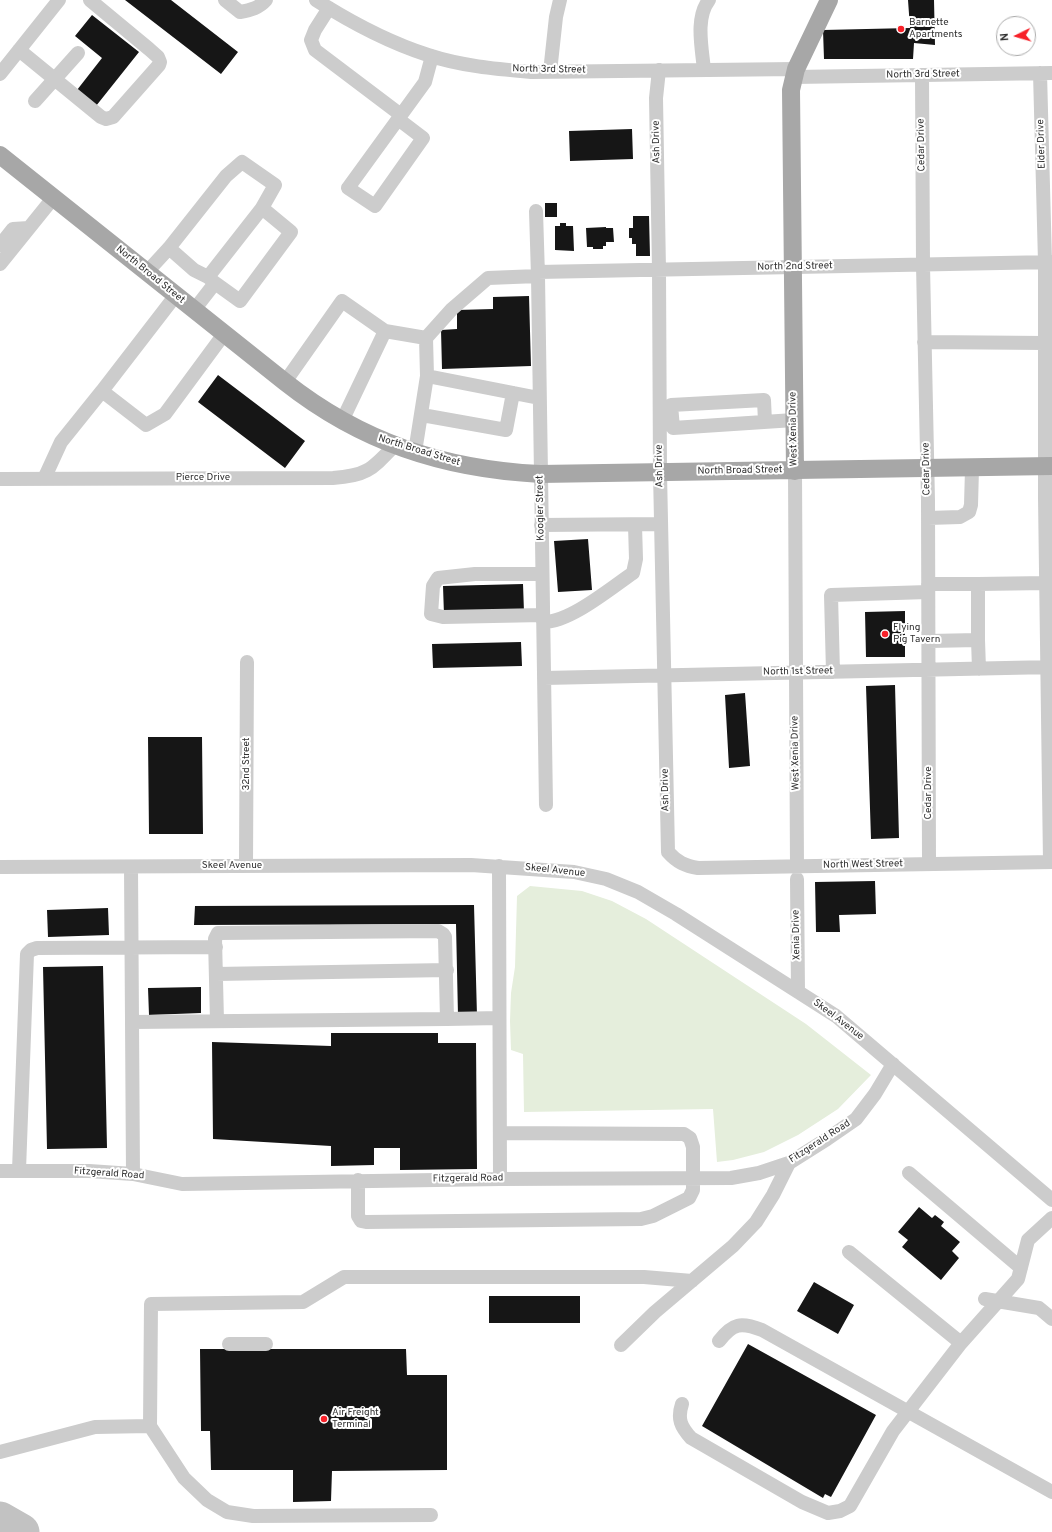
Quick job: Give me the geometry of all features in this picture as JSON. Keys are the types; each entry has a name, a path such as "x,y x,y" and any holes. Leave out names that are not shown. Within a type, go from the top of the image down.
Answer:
{"main road":[{"name":"West Xenia Drive","path":"795,470 790,103 795,73 829,0"},
{"name":"North Broad Street","path":"2,162 54,197 284,382 319,408 366,434 415,452 446,461 481,468 540,474 1049,466"}],"street":[{"path":"0,74 59,0"},
{"path":"225,0 240,12 252,10 262,5 266,0"},
{"name":"North 3rd Street","path":"316,0 359,26 387,39 432,56 490,68 531,72 704,70 922,75 1046,73"},
{"path":"550,72 556,17 560,0"},
{"path":"704,70 702,12 709,0"},
{"path":"19,50 101,117 106,119 113,117 160,62 154,53 95,4"},
{"path":"329,8 315,30 312,40 315,50 399,117 423,138 375,206 348,188 399,117 425,82 432,56"},
{"path":"35,101 78,53"},
{"name":"Ash Drive","path":"659,70 656,98 659,270 666,429 660,473 667,841 668,852 675,860"},
{"name":"Elder Drive","path":"1046,73 1049,466 1047,583 1050,667 1051,862"},
{"name":"Cedar Drive","path":"922,75 924,342 928,518 929,864"},
{"path":"147,272 169,248 226,176 242,162 275,185 262,208 212,280 194,310"},
{"path":"0,264 54,197"},
{"path":"169,248 194,270 212,280 240,301 291,232 262,208"},
{"name":"Koogler Street","path":"536,211 546,805"},
{"path":"0,245 13,229 29,228"},
{"name":"North 2nd Street","path":"426,338 452,309 488,278 538,274 659,270 1048,262"},
{"path":"44,479 61,442 176,295"},
{"path":"284,382 342,301 385,331 426,338 427,376 415,452"},
{"path":"342,421 385,331"},
{"path":"102,391 146,426 165,414 224,334"},
{"path":"924,342 1047,351"},
{"path":"427,376 539,398"},
{"path":"422,415 506,430 513,393"},
{"path":"765,422 764,400 671,405 666,429 794,420"},
{"name":"Pierce Drive","path":"0,479 352,477 369,470 394,445"},
{"path":"928,518 960,516 969,512 971,505 972,468"},
{"name":"West Xenia Drive","path":"795,470 797,873"},
{"path":"541,525 661,524"},
{"path":"542,574 476,574 438,578 433,586 431,614 443,617 543,618 557,620 576,612 633,573 636,559 635,525"},
{"path":"833,672 831,595 978,584 1047,583"},
{"path":"978,584 978,669"},
{"path":"928,641 978,640"},
{"name":"32nd Street","path":"246,866 247,662"},
{"name":"North 1st Street","path":"544,678 1050,667"},
{"name":"North West Street","path":"675,860 685,866 698,868 797,873 929,864 1051,862"},
{"path":"499,866 500,1179"},
{"name":"Skeel Avenue","path":"0,867 499,866 574,872 606,879 638,892 676,914 836,1016 1050,1195"},
{"path":"131,867 132,1174"},
{"name":"Xenia Drive","path":"797,873 798,992"},
{"path":"217,1021 216,938 218,934 438,931 445,937 447,1019"},
{"path":"19,1170 27,954 31,950 37,948 216,947"},
{"path":"216,974 447,970"},
{"path":"132,1022 499,1018"},
{"name":"Fitzgerald Road","path":"0,1171 19,1170 132,1174 182,1184 358,1180 731,1178 759,1173 790,1163 856,1119 875,1094 893,1064"},
{"path":"358,1180 358,1216 361,1221 366,1222 647,1218 689,1198 693,1190 693,1147 690,1138 684,1134 500,1133"},
{"path":"621,1345 655,1312 733,1246 756,1222 773,1195 790,1163"},
{"path":"909,1173 1021,1268"},
{"path":"682,1404 679,1413 680,1423 683,1430 691,1438 802,1502 828,1513 840,1511 850,1506 893,1431 992,1300 1018,1280 1028,1240 1052,1218"},
{"path":"849,1252 961,1343"},
{"path":"431,1515 253,1516 228,1512 207,1500 184,1478 150,1426 151,1304 303,1302 344,1277 644,1277 692,1281"},
{"path":"992,1300 1039,1308 1052,1319"},
{"path":"719,1341 730,1328 738,1325 749,1325 762,1330 1052,1492"},
{"path":"229,1344 266,1344"},
{"path":"0,1452 95,1427 150,1426"}],"green space":[{"path":"530,886 582,891 612,901 646,919 806,1024 871,1075 838,1109 798,1135 764,1152 733,1160 717,1162 713,1109 524,1112 523,1054 511,1050 510,1021 511,993 515,967 517,896"}],"building":[{"path":"125,0 171,0 238,52 221,74"},
{"name":"Barnette Apartments","path":"908,0 934,0 935,45 914,43 913,59 824,59 823,30 910,28"},
{"path":"92,15 139,52 96,106 77,90 102,58 75,36"},
{"path":"632,129 633,159 570,161 569,131"},
{"path":"545,203 557,203 557,217 545,217"},
{"path":"633,216 649,216 650,256 636,256 636,244 632,244 632,238 629,238 629,228 633,228"},
{"path":"560,223 566,223 566,226 573,226 574,251 555,250 555,226 560,226"},
{"path":"586,228 613,228 614,242 606,242 606,246 603,246 603,249 593,249 593,247 587,247"},
{"path":"529,296 531,366 442,369 441,330 457,329 457,310 493,309 493,297"},
{"path":"218,375 305,441 285,468 198,402"},
{"path":"588,539 592,590 558,592 554,541"},
{"path":"523,584 524,612 444,615 443,586"},
{"name":"Flying Pig Tavern","path":"905,611 905,657 866,657 865,612"},
{"path":"521,642 522,666 433,668 432,644"},
{"path":"895,685 899,838 871,839 866,686"},
{"path":"745,693 750,766 729,768 725,695"},
{"path":"148,737 202,737 203,834 149,834"},
{"path":"875,881 876,914 839,915 840,932 816,932 815,882"},
{"path":"474,905 477,1016 458,1016 456,924 194,925 195,906"},
{"path":"108,908 109,935 48,937 47,910"},
{"path":"103,966 107,1148 47,1149 43,967"},
{"path":"201,987 201,1013 149,1015 148,988"},
{"path":"331,1033 438,1033 438,1043 476,1043 477,1169 400,1170 400,1148 374,1148 374,1165 331,1166 331,1146 213,1139 212,1042 331,1046"},
{"path":"919,1207 932,1218 935,1215 944,1222 941,1226 960,1242 952,1251 959,1258 941,1280 902,1247 908,1240 898,1232"},
{"path":"814,1282 854,1305 838,1334 797,1311"},
{"path":"489,1296 580,1296 580,1323 489,1323"},
{"path":"748,1344 876,1415 831,1497 825,1494 823,1498 702,1426"},
{"name":"Air Freight Terminal","path":"200,1349 406,1349 407,1375 447,1375 447,1470 332,1471 331,1501 293,1502 293,1470 211,1470 210,1431 201,1431"}],"taxiway":[{"path":"0,1520 21,1532"}],"place":[{"name":"Barnette Apartments","path":"901,29"},
{"name":"Flying Pig Tavern","path":"885,634"},
{"name":"Air Freight Terminal","path":"324,1419"}]}
